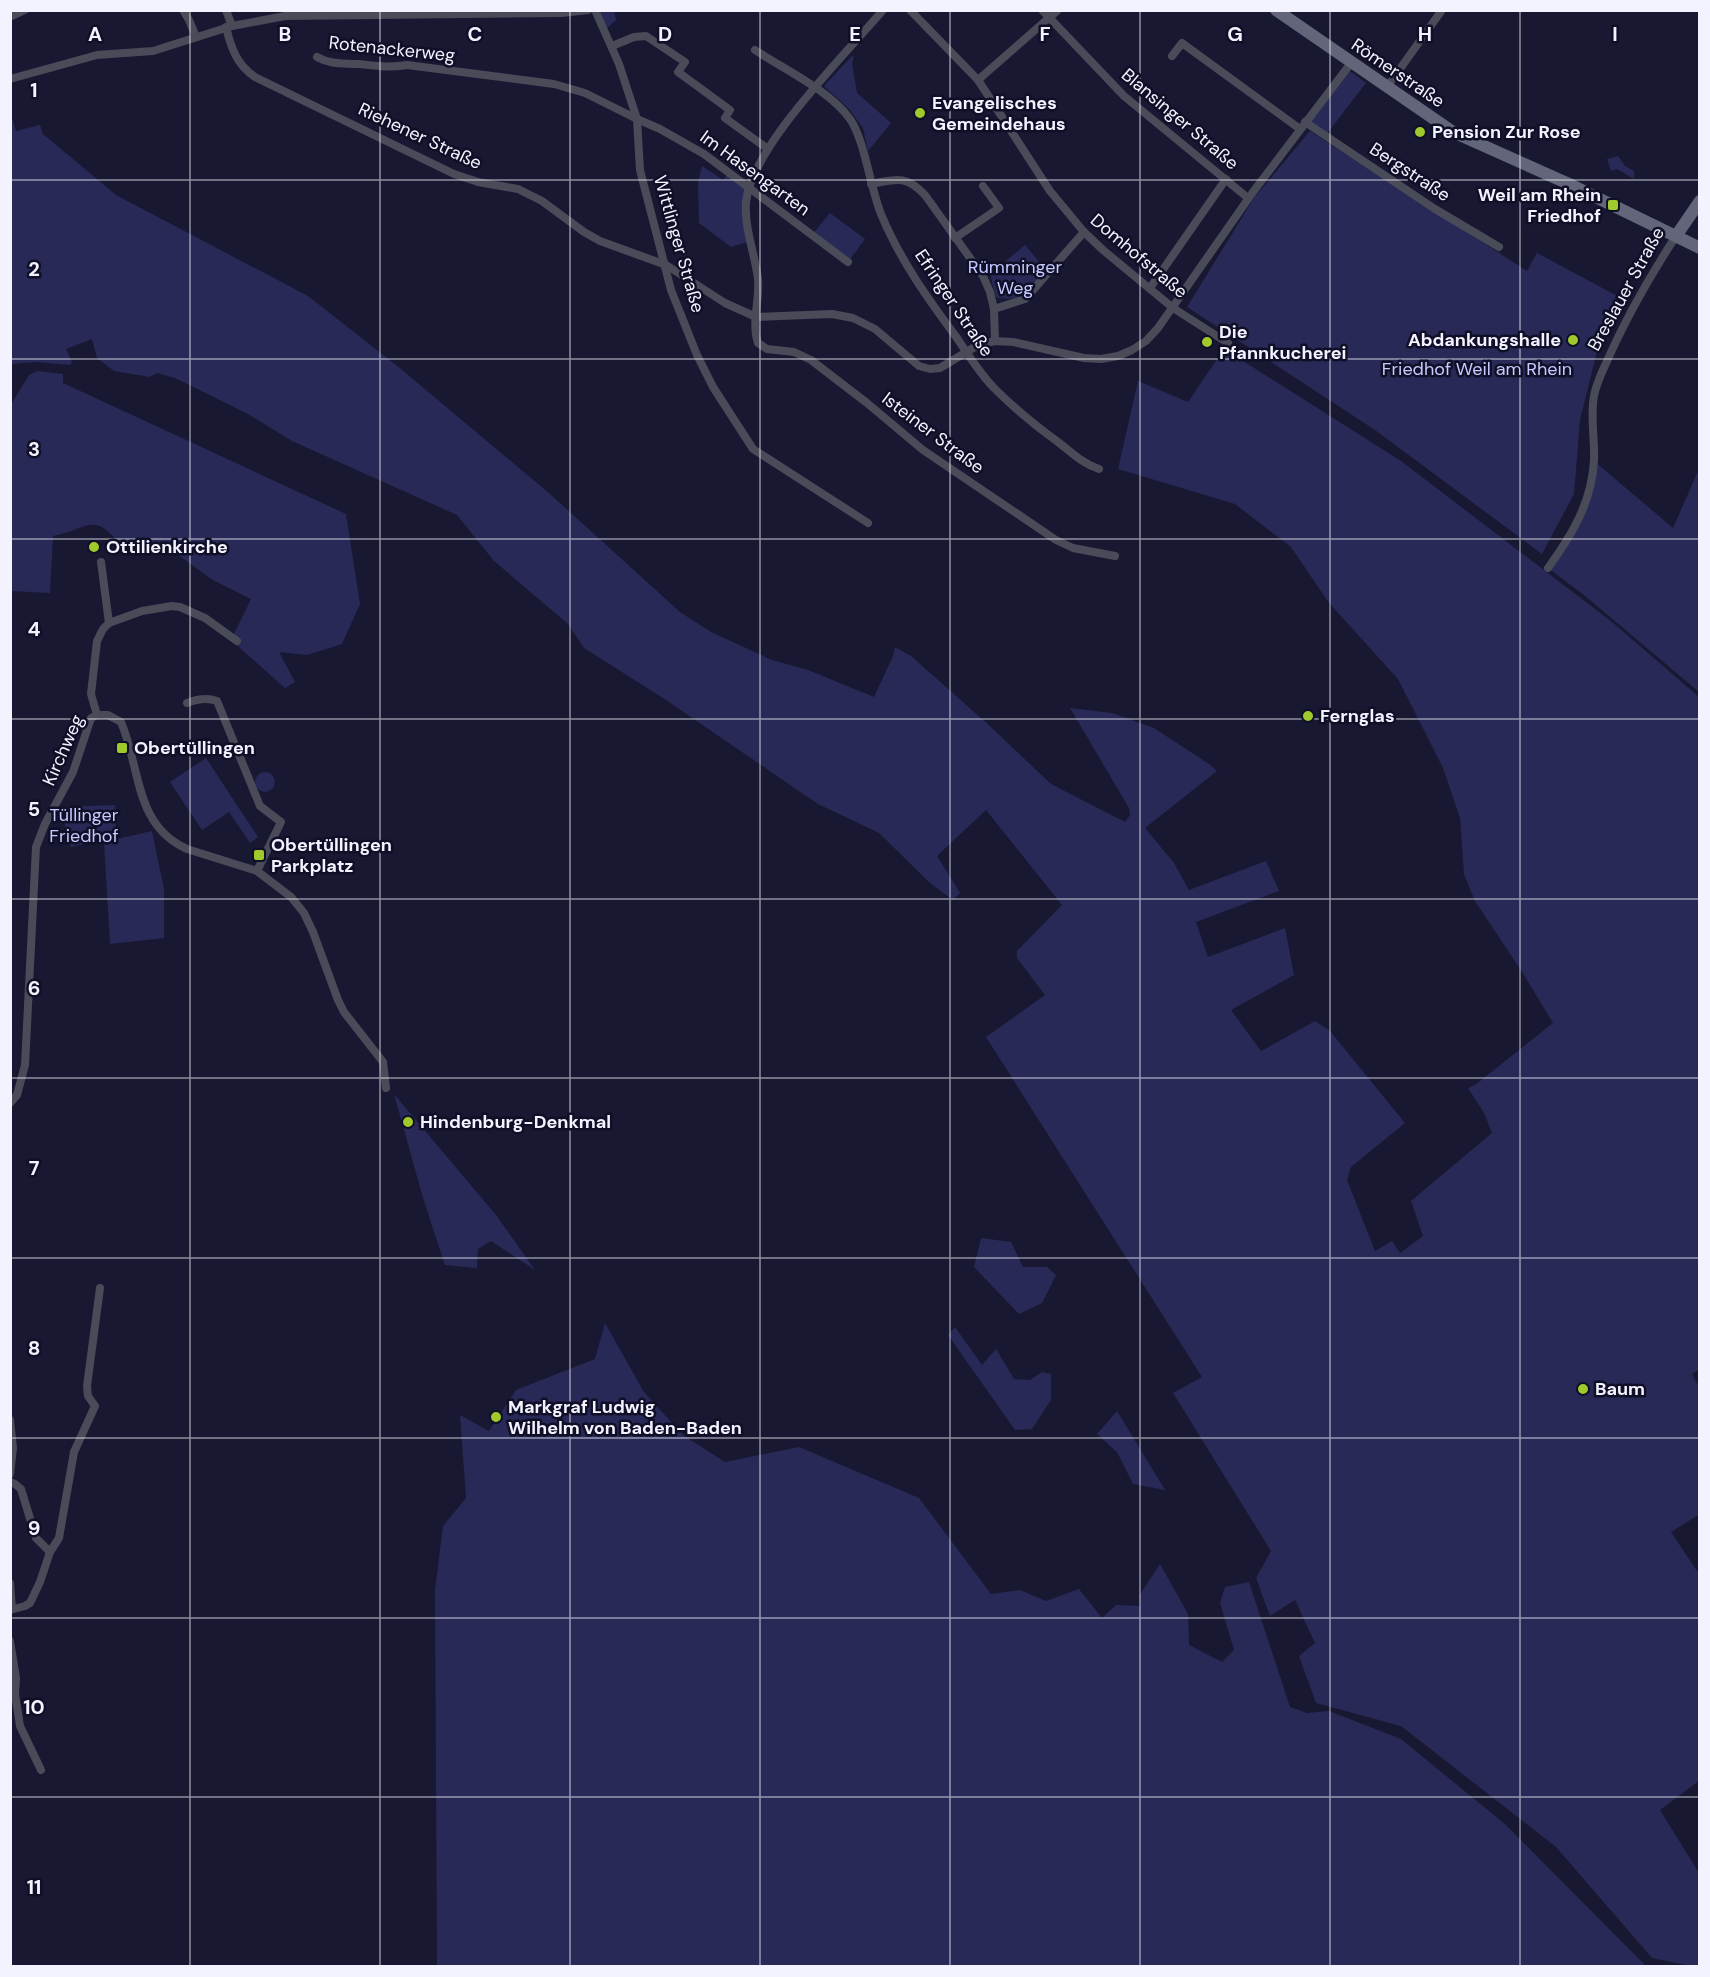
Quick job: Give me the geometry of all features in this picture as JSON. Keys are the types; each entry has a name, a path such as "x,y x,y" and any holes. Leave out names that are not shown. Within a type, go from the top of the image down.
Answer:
{"street":[{"path":"10,17 25,10"},
{"path":"183,10 196,37"},
{"name":"Riehener Straße","path":"226,10 230,48 244,70 255,77 454,174 477,182 518,189 542,201 600,241 666,265 725,303 756,317 832,314 853,318 875,329 919,366 930,369 940,368 978,345 995,341 1013,342 1092,359 1118,356 1146,341 1173,308"},
{"path":"10,79 97,55 153,51 229,26 264,19 305,15 562,13 588,10"},
{"name":"Wittlinger Straße","path":"595,10 612,46 637,119 640,170 671,290 697,355 717,395 753,449 868,523"},
{"path":"756,317 759,287 746,214 750,187 768,149 815,88 883,10"},
{"name":"Domhofstraße","path":"910,10 978,80 1050,191 1084,232 1173,308 1228,343"},
{"name":"Blansinger Straße","path":"1042,10 1124,96 1248,198"},
{"path":"978,80 1058,10"},
{"name":"Römerstraße","path":"1276,10 1453,132 1569,184 1700,249"},
{"path":"1387,87 1442,10"},
{"path":"612,46 640,35 651,38 685,62 678,72 730,110 725,118 768,149"},
{"name":"Bergstraße","path":"1172,56 1182,43 1302,126 1499,247"},
{"name":"Efringer Straße","path":"755,51 838,105 859,135 871,184 882,216 903,261 924,294 995,389 1089,466 1099,470"},
{"name":"Rotenackerweg","path":"317,57 337,64 388,68 407,65 554,84 585,93 637,119"},
{"path":"1173,308 1248,198 1351,63"},
{"name":"Im Hasengarten","path":"637,119 704,154 848,262"},
{"path":"871,184 897,179 915,184 925,195 983,276 994,309 995,341"},
{"path":"1150,288 1226,179"},
{"path":"955,238 999,208 982,186"},
{"name":"Breslauer Straße","path":"1548,568 1566,544 1589,497 1594,461 1594,396 1599,379 1615,342 1640,296 1700,201"},
{"path":"994,309 1025,299 1084,232"},
{"name":"Isteiner Straße","path":"756,317 756,336 762,347 794,352 811,360 923,450 1056,540 1073,548 1115,556"},
{"path":"101,562 109,623 142,611 172,606 180,607 204,618 237,641"},
{"name":"Kirchweg","path":"10,1103 17,1095 23,1081 25,1065 36,847 45,824 73,772 91,718 97,715 91,694 97,641 103,628 109,623"},
{"path":"187,703 198,699 217,700 260,806 281,822 257,872"},
{"path":"97,715 114,717 121,722 148,811 161,833 187,849 257,872 291,897 304,914 313,932 338,1000 383,1062 386,1088"},
{"path":"10,1583 11,1610 30,1603 50,1552 59,1538 74,1452 95,1406 88,1396 87,1386 100,1288"},
{"path":"10,1420 13,1448 10,1474"},
{"path":"10,1482 21,1489 36,1538 50,1552"},
{"path":"10,1641 16,1678 16,1702 21,1726 41,1770"}],"green space":[{"path":"595,11 614,11 616,20 605,30"},
{"path":"854,56 852,64 857,93 891,123 868,151 863,128 849,109 824,86"},
{"path":"1347,69 1366,83 1325,136 1305,122"},
{"path":"11,115 16,131 40,125 43,134 116,195 308,296 401,369 550,494 680,612 711,632 772,660 808,670 874,697 895,647 911,656 1051,784 1125,822 1130,815 1129,808 1070,708 1112,713 1154,728 1209,764 1217,771 1145,828 1174,863 1189,890 1266,861 1279,891 1196,922 1208,957 1285,928 1294,975 1231,1010 1261,1051 1315,1021 1330,1031 1405,1123 1351,1167 1347,1180 1375,1251 1392,1241 1400,1253 1423,1236 1411,1201 1492,1133 1484,1113 1468,1088 1475,1085 1553,1023 1475,901 1464,874 1460,818 1443,768 1398,679 1329,603 1291,547 1235,504 1118,469 1138,381 1188,402 1224,349 1401,461 1612,622 1699,697 1700,1369 1692,1374 1699,1387 1700,1514 1671,1532 1699,1574 1700,1780 1660,1810 1699,1873 1699,1966 1652,1958 1556,1847 1401,1726 1316,1703 1299,1656 1315,1643 1295,1600 1270,1616 1256,1578 1271,1551 1173,1393 1202,1377 986,1037 1045,995 1017,958 1017,951 1062,905 986,810 937,856 960,893 953,900 930,883 879,833 818,804 663,698 584,648 568,624 494,561 457,515 292,441 248,414 175,378 157,373 150,377 114,371 97,358 92,339 66,349 72,362 70,365 36,362 11,364"},
{"name":"Friedhof Weil am Rhein","path":"1310,131 1527,271 1537,253 1623,299 1596,355 1580,420 1574,494 1542,554 1375,430 1187,307 1254,198"},
{"path":"1618,156 1625,166 1634,171 1634,179 1617,169 1611,171 1607,159"},
{"path":"702,166 723,180 729,172 750,187 747,198 751,241 731,247 699,223 698,182"},
{"path":"830,213 865,239 848,262 812,235"},
{"name":"Rümminger Weg","path":"1025,245 1046,270 1026,293 1013,298 996,297 990,274"},
{"path":"38,371 63,374 63,383 346,514 360,604 342,644 307,655 279,652 295,682 285,688 231,640 251,599 211,579 162,543 150,542 149,546 120,545 111,534 96,525 53,536 50,593 11,591 10,406 29,375"},
{"path":"1594,461 1673,528 1699,469 1699,692 1584,595 1548,568 1584,510"},
{"path":"206,758 258,837 250,843 229,812 202,830 170,782"},
{"path":"265,772 272,775 275,782 272,789 265,792 258,789 255,782 258,775"},
{"name":"Tüllinger Friedhof","path":"115,805 116,836 71,847 60,807"},
{"path":"152,831 164,889 164,938 110,944 104,842"},
{"path":"394,1094 496,1215 535,1270 491,1241 478,1249 477,1268 445,1265 423,1198"},
{"path":"981,1238 1011,1242 1023,1267 1047,1267 1056,1275 1042,1303 1019,1314 974,1267"},
{"path":"605,1323 644,1392 683,1435 725,1462 799,1447 919,1498 991,1594 1020,1590 1046,1601 1079,1589 1102,1618 1116,1605 1140,1606 1139,1596 1160,1564 1188,1614 1189,1645 1222,1662 1234,1650 1220,1603 1225,1587 1249,1582 1290,1707 1307,1713 1329,1711 1401,1739 1506,1825 1646,1966 437,1966 435,1590 443,1526 466,1498 460,1415 489,1431 516,1390 595,1359"},
{"path":"955,1327 982,1365 996,1349 1014,1379 1030,1380 1042,1372 1051,1374 1051,1400 1032,1429 1015,1430 948,1335"},
{"path":"1117,1411 1165,1490 1133,1484 1117,1452 1097,1434"}],"place":[{"name":"Evangelisches Gemeindehaus","path":"920,113"},
{"name":"Pension Zur Rose","path":"1420,132"},
{"name":"Weil am Rhein Friedhof","path":"1613,205"},
{"name":"Abdankungshalle","path":"1573,340"},
{"name":"Die Pfannkucherei","path":"1207,342"},
{"name":"Ottilienkirche","path":"94,547"},
{"name":"Fernglas","path":"1308,716"},
{"name":"Obertüllingen","path":"122,748"},
{"name":"Obertüllingen Parkplatz","path":"259,855"},
{"name":"Hindenburg-Denkmal","path":"408,1122"},
{"name":"Baum","path":"1583,1389"},
{"name":"Markgraf Ludwig Wilhelm von Baden-Baden","path":"496,1417"}]}
